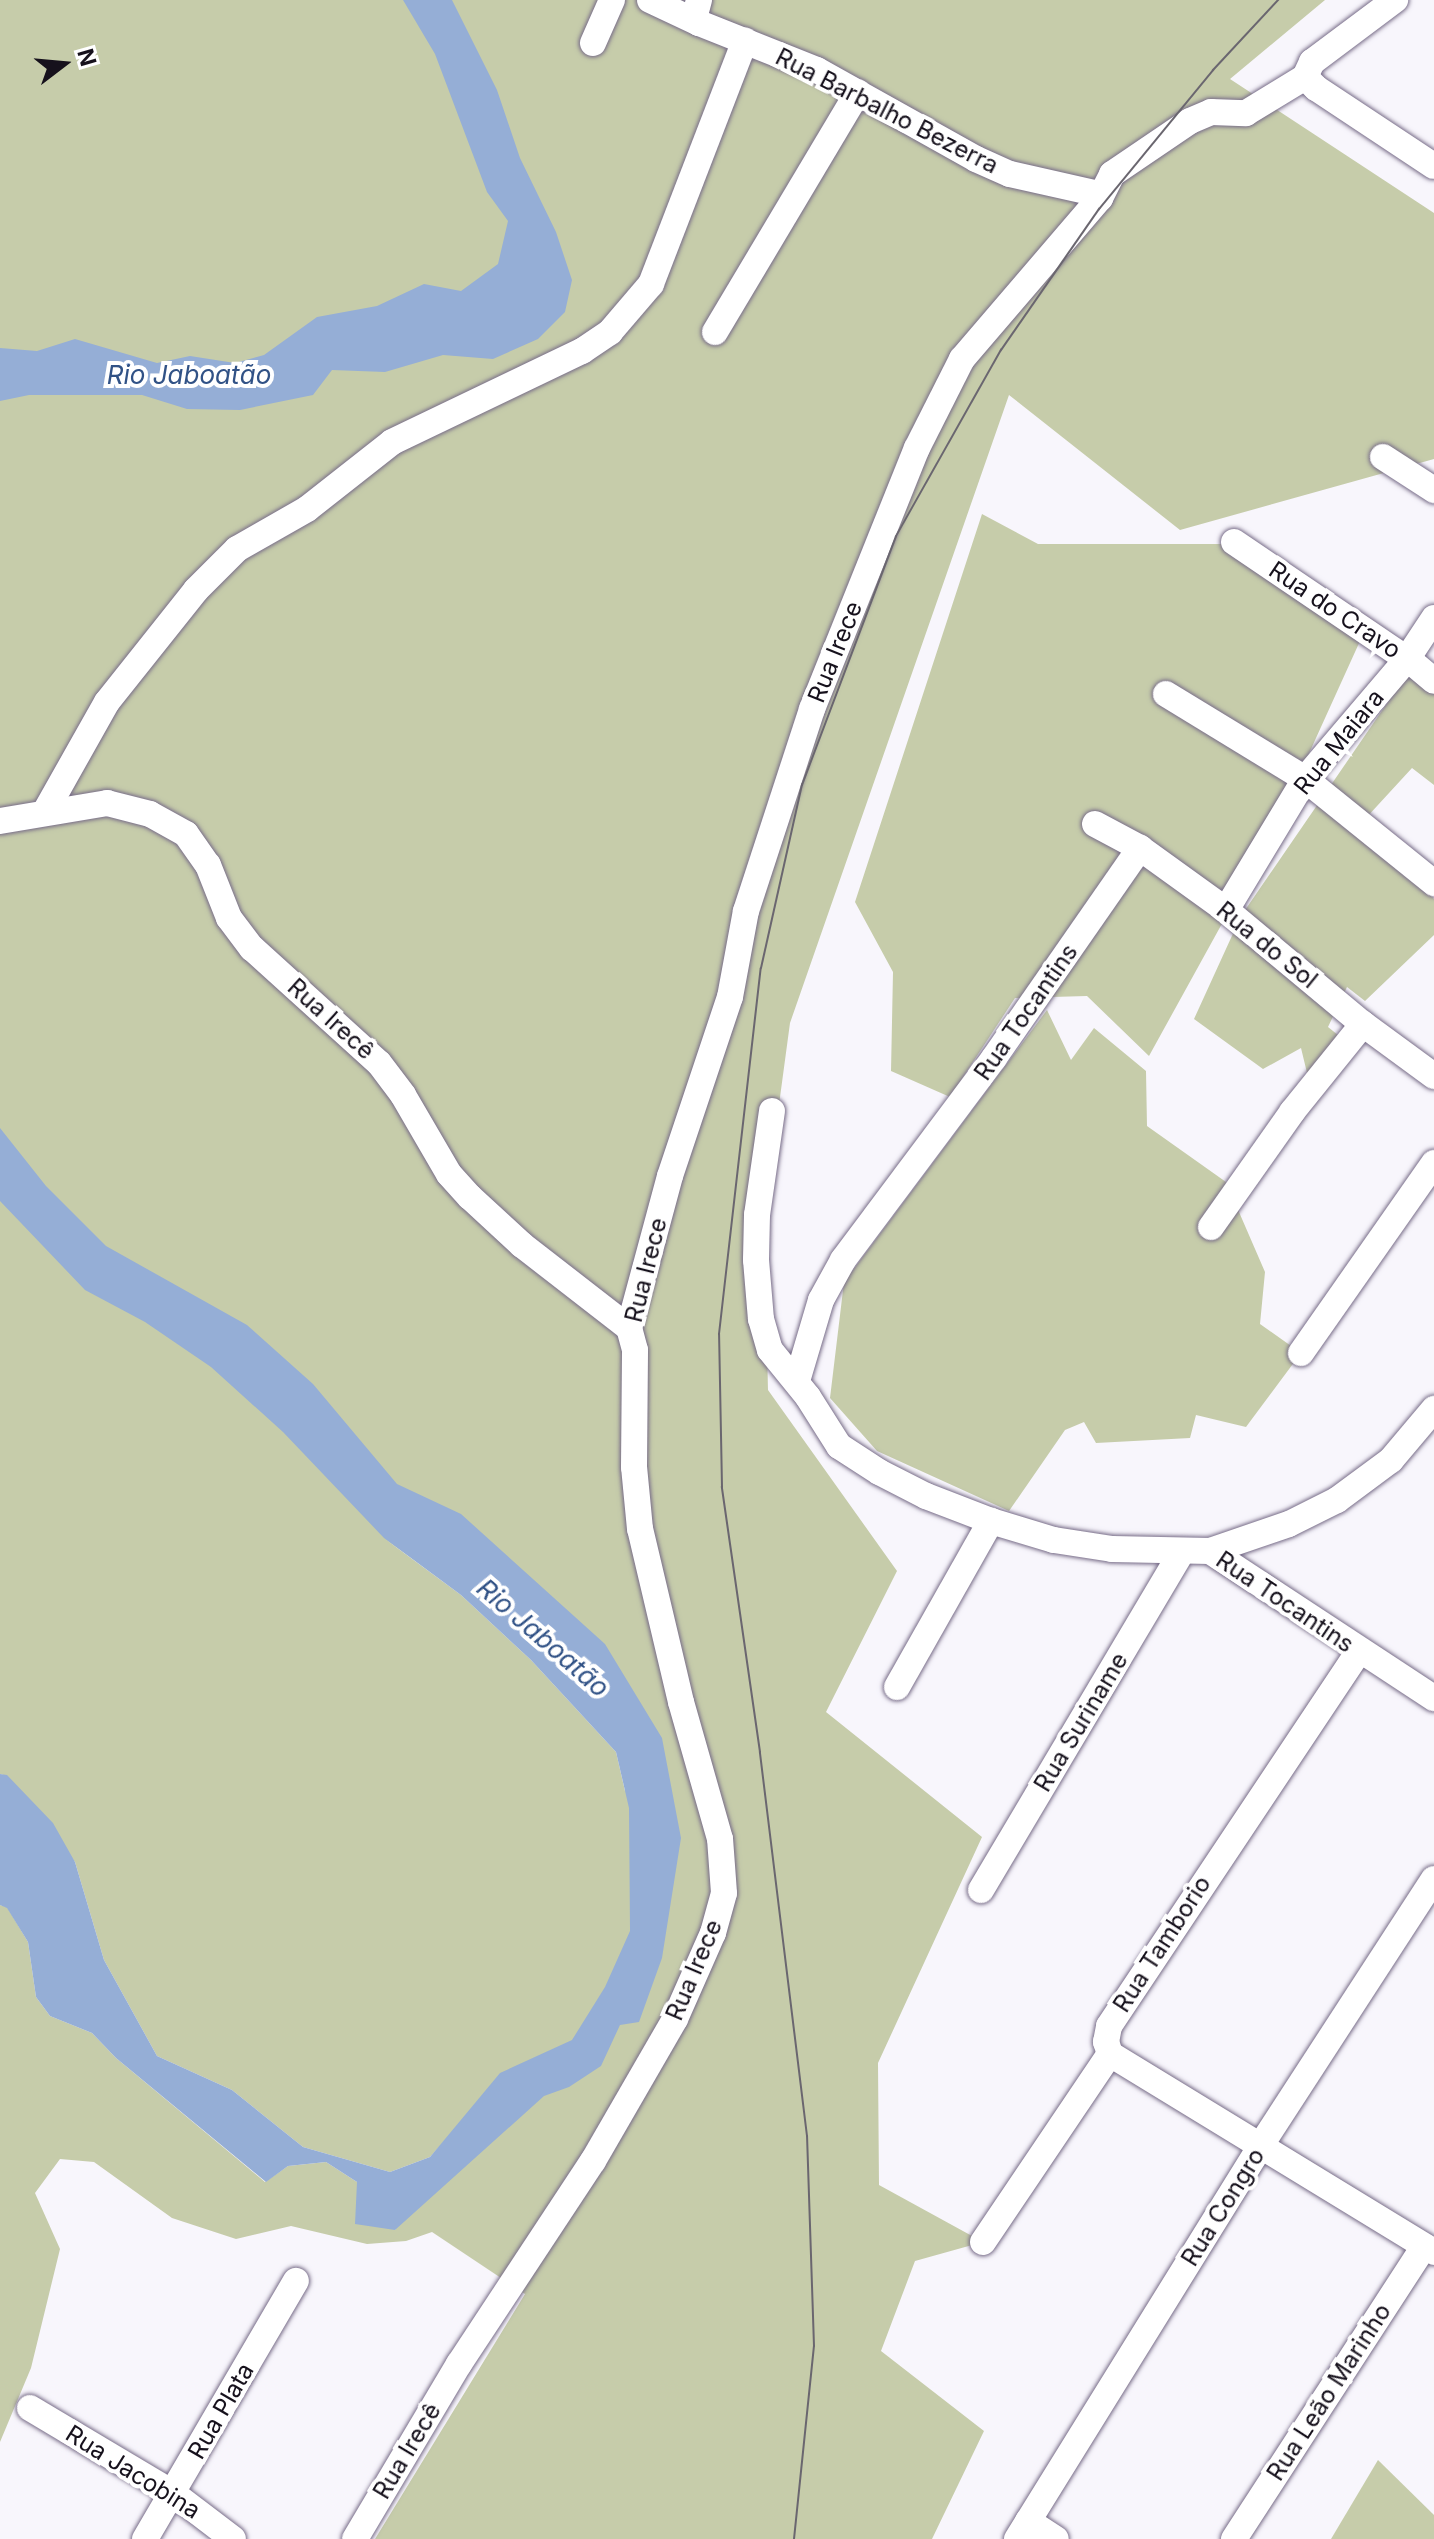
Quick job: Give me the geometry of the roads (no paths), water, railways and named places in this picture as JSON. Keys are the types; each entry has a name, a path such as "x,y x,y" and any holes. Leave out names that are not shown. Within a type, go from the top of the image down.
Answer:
{"street":[{"path":"593,43 612,0"},
{"name":"Rua Barbalho Bezerra","path":"650,0 699,12 745,40 817,70 987,164 1010,174 1094,193 1100,198"},
{"name":"Rua Irece","path":"459,2364 593,2161 675,2019 713,1933 724,1893 720,1839 681,1702 640,1529 634,1467 635,1350 629,1328 670,1176 730,997 746,911 807,723 917,448 962,359 1100,198 1112,174 1190,121 1211,112 1246,113 1305,77 1312,62 1395,0"},
{"path":"45,812 107,702 196,590 237,549 307,509 392,442 582,351 610,332 651,284 745,40"},
{"path":"1305,77 1316,88 1434,166"},
{"path":"715,332 858,92"},
{"path":"1383,457 1434,490"},
{"name":"Rua do Cravo","path":"1234,542 1407,659 1434,681"},
{"name":"Rua Maiara","path":"1226,910 1305,779 1407,659 1434,618"},
{"path":"1166,694 1305,779 1434,883"},
{"name":"Rua Irecê","path":"0,821 107,803 131,807 169,822 186,834 204,857 229,918 252,948 379,1063 403,1095 449,1174 522,1245 629,1328"},
{"name":"Rua do Sol","path":"1095,824 1140,848 1226,910 1363,1024 1434,1076"},
{"name":"Rua Tocantins","path":"797,1381 821,1300 843,1260 994,1058 1140,848"},
{"path":"1211,1227 1292,1112 1363,1024"},
{"name":"Rua Tocantins","path":"772,1111 757,1215 761,1319 770,1350 797,1381 839,1446 914,1490 991,1521 1054,1540 1112,1549 1181,1553 1210,1551 1434,1698"},
{"path":"1301,1353 1434,1163"},
{"path":"1210,1551 1289,1524 1337,1500 1391,1460 1434,1409"},
{"path":"897,1687 991,1521"},
{"name":"Rua Suriname","path":"981,1890 1181,1553"},
{"name":"Rua Tamborio","path":"983,2242 1110,2054 1106,2042 1109,2026 1359,1651"},
{"name":"Rua Congro","path":"1022,2530 1261,2145 1434,1879"},
{"path":"1110,2054 1429,2249"},
{"name":"Rua Leão Marinho","path":"1234,2539 1429,2249"},
{"name":"Rua Plata","path":"145,2539 296,2281"},
{"name":"Rua Irecê","path":"355,2539 459,2364"},
{"name":"Rua Jacobina","path":"30,2408 174,2494 233,2539"},
{"path":"1022,2530 1056,2539"}],"water":[{"name":"Rio Jaboatão","path":"403,0 452,0 497,90 520,158 556,232 572,280 565,312 538,339 493,359 443,355 385,372 332,370 313,395 240,410 187,409 142,395 29,395 0,401 0,348 37,351 75,339 157,363 190,356 235,363 264,355 317,317 377,306 424,284 461,291 498,264 508,221 487,192 435,54"},
{"name":"Rio Jaboatão","path":"0,1128 46,1186 106,1246 247,1325 313,1384 397,1484 461,1514 605,1644 662,1738 681,1838 662,1958 639,2022 620,2025 601,2066 569,2087 544,2096 395,2230 355,2224 357,2182 326,2162 288,2166 266,2182 116,2058 92,2033 50,2016 36,1997 28,1942 7,1908 0,1905 0,1774 7,1775 53,1823 75,1862 104,1960 157,2056 232,2090 303,2147 390,2172 430,2157 500,2073 572,2040 605,1987 630,1931 629,1808 616,1752 531,1660 461,1595 384,1538 283,1432 211,1367 145,1322 85,1290 0,1201"}],"tram line":[{"path":"794,2539 814,2346 807,2136 760,1752 722,1487 719,1334 761,968 802,785 896,536 1001,350 1099,209 1213,70 1278,0"}]}
